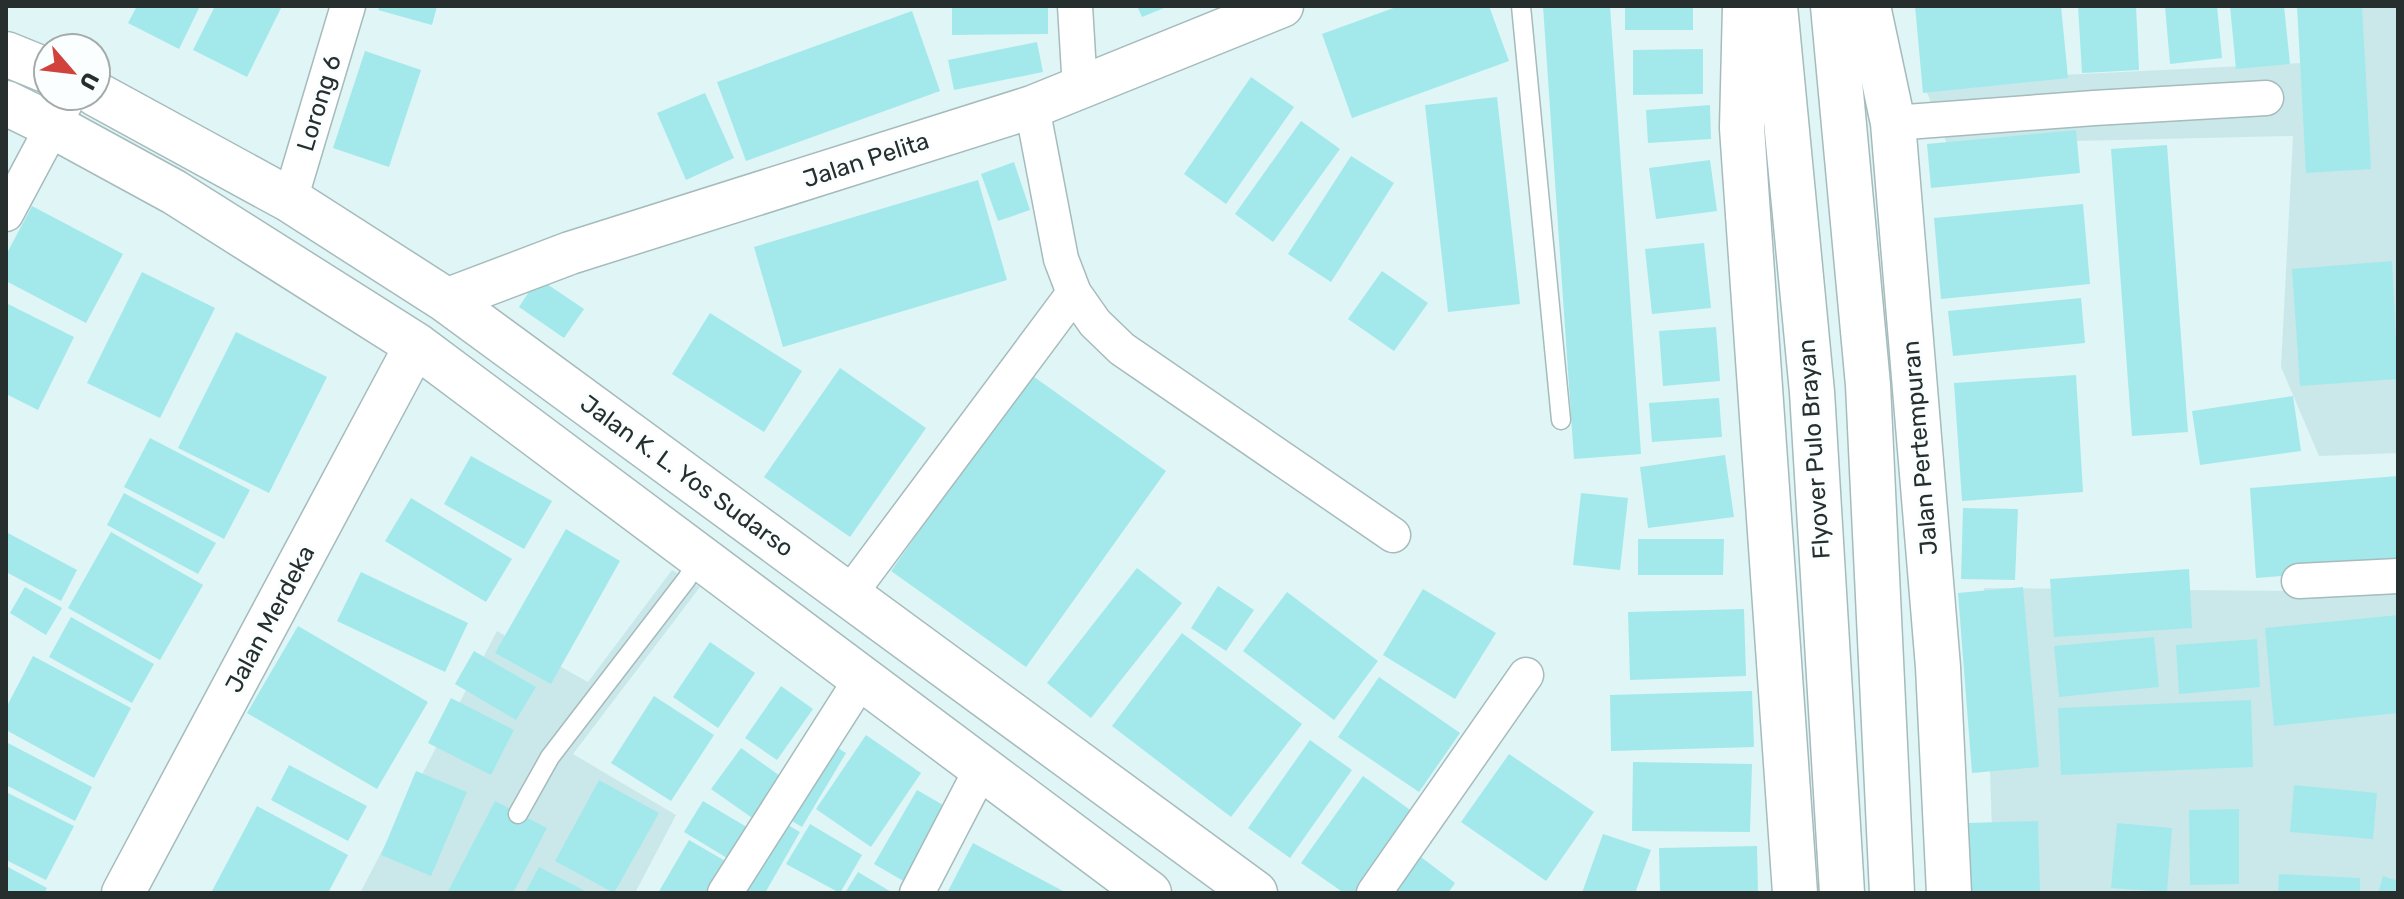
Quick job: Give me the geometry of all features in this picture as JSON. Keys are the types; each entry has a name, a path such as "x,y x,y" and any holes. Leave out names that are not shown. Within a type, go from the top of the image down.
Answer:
{"main road":[{"path":"1745,6 1742,128 1795,893"},
{"name":"Flyover Pulo Brayan","path":"1775,6 1812,392 1842,893"},
{"path":"1833,6 1868,385 1892,893"},
{"name":"Jalan Pertempuran","path":"1868,6 1893,123 1938,667 1949,893"},
{"path":"6,54 32,65"},
{"path":"6,103 32,107"},
{"name":"Jalan K. L. Yos Sudarso","path":"112,103 290,200 446,300 1255,893"},
{"path":"62,112 174,192 416,345 1149,893"}],"street":[{"name":"Lorong 6","path":"290,200 348,6"},
{"path":"1075,6 1080,89"},
{"name":"Jalan Pelita","path":"446,300 570,253 1032,107 1282,6"},
{"path":"1893,123 2266,98"},
{"path":"1032,107 1061,259 1074,293 1095,323 1122,349 1393,535"},
{"path":"6,214 60,112"},
{"path":"848,596 1074,293"},
{"name":"Jalan Merdeka","path":"123,893 416,345"},
{"path":"2299,581 2398,576"},
{"path":"1374,893 1526,675"},
{"path":"725,893 862,678"},
{"path":"917,893 982,768"}],"lane":[{"path":"1521,6 1561,420"},
{"path":"518,814 550,757 700,558"}],"shaded area":[{"path":"2297,6 2398,6 2398,453 2319,456 2281,367 2293,136 1947,144 1923,82 2303,63"},
{"path":"672,570 700,587 573,754 676,815 635,893 360,893 497,631 588,682"},
{"path":"1984,588 2398,592 2398,893 1994,893"}],"building":[{"path":"137,6 200,6 179,49 128,23"},
{"path":"215,6 281,8 247,77 193,50"},
{"path":"380,6 437,6 432,25 378,10"},
{"path":"952,6 1048,6 1048,34 952,35"},
{"path":"1137,6 1169,6 1142,17"},
{"path":"1399,6 1489,6 1509,61 1352,118 1322,34"},
{"path":"1543,6 1610,6 1641,454 1574,459"},
{"path":"1625,6 1693,6 1693,30 1625,30"},
{"path":"1915,6 2061,6 2068,78 1923,93"},
{"path":"2078,6 2136,6 2139,70 2082,73"},
{"path":"2165,6 2217,6 2222,58 2170,64"},
{"path":"2230,6 2284,6 2290,64 2236,69"},
{"path":"2297,6 2362,6 2371,169 2306,173"},
{"path":"912,11 940,91 746,161 717,82"},
{"path":"1037,42 1043,72 954,90 948,60"},
{"path":"1703,49 1703,94 1633,95 1633,50"},
{"path":"365,51 421,70 389,167 333,148"},
{"path":"1251,77 1294,107 1226,204 1184,174"},
{"path":"705,93 734,158 686,180 657,113"},
{"path":"1497,97 1520,304 1448,312 1425,105"},
{"path":"1710,105 1711,139 1648,143 1646,110"},
{"path":"1301,121 1340,149 1273,242 1235,214"},
{"path":"2076,130 2080,173 1931,188 1927,144"},
{"path":"2167,145 2188,432 2132,436 2111,149"},
{"path":"1351,156 1394,183 1331,282 1288,254"},
{"path":"1710,160 1717,211 1656,219 1649,168"},
{"path":"1014,162 1030,210 998,221 981,174"},
{"path":"978,180 1007,280 783,347 754,247"},
{"path":"2083,204 2090,284 1941,299 1934,218"},
{"path":"32,206 123,254 86,323 6,281 6,255"},
{"path":"1704,243 1711,308 1652,314 1645,249"},
{"path":"2392,261 2398,379 2300,386 2292,269"},
{"path":"1382,271 1428,303 1394,351 1348,319"},
{"path":"142,272 215,308 160,418 87,383"},
{"path":"538,278 584,309 564,338 519,307"},
{"path":"2081,298 2085,343 1953,356 1948,311"},
{"path":"6,303 74,337 38,410 6,394"},
{"path":"710,313 802,371 764,432 672,374"},
{"path":"1716,327 1720,381 1663,386 1659,331"},
{"path":"236,332 327,377 269,493 178,448"},
{"path":"840,368 926,428 850,537 764,477"},
{"path":"1030,374 1166,471 1026,667 891,571"},
{"path":"2076,375 2083,492 1962,501 1954,383"},
{"path":"2293,396 2301,451 2200,465 2192,411"},
{"path":"1719,398 1722,437 1652,442 1649,403"},
{"path":"150,438 250,490 224,539 124,487"},
{"path":"1725,455 1734,517 1648,528 1640,467"},
{"path":"471,456 552,501 524,549 444,504"},
{"path":"2398,476 2398,567 2256,578 2250,488"},
{"path":"124,493 216,543 198,574 107,525"},
{"path":"1581,493 1628,498 1620,570 1573,565"},
{"path":"411,498 512,559 486,602 385,541"},
{"path":"1963,508 2018,509 2015,580 1961,579"},
{"path":"566,529 620,561 551,684 495,653"},
{"path":"6,532 77,570 61,601 6,572"},
{"path":"111,532 203,585 160,660 68,608"},
{"path":"1638,539 1724,539 1723,575 1638,575"},
{"path":"1137,568 1182,603 1091,718 1047,683"},
{"path":"2189,569 2192,628 2054,637 2050,579"},
{"path":"361,572 468,623 445,672 337,621"},
{"path":"1218,586 1254,610 1226,651 1191,628"},
{"path":"25,587 62,608 46,635 10,613"},
{"path":"2023,587 2039,767 1972,773 1958,593"},
{"path":"1423,589 1496,633 1455,699 1383,655"},
{"path":"1287,592 1378,661 1334,720 1243,651"},
{"path":"1744,609 1746,676 1630,680 1628,612"},
{"path":"2398,615 2398,713 2274,726 2265,628"},
{"path":"71,617 154,664 132,703 49,657"},
{"path":"298,626 428,702 377,789 247,713"},
{"path":"1182,633 1302,724 1231,817 1112,726"},
{"path":"2154,637 2159,687 2059,697 2054,646"},
{"path":"2257,639 2260,687 2179,694 2176,645"},
{"path":"710,642 755,673 718,728 673,697"},
{"path":"474,651 536,687 516,720 455,684"},
{"path":"33,656 131,708 94,778 6,730 6,708"},
{"path":"1379,677 1460,733 1419,792 1338,737"},
{"path":"781,686 813,709 777,760 745,738"},
{"path":"1752,691 1754,747 1611,751 1610,695"},
{"path":"654,696 714,735 671,801 611,763"},
{"path":"451,698 514,730 491,775 428,743"},
{"path":"2251,700 2253,767 2061,775 2058,708"},
{"path":"866,735 921,773 871,847 816,809"},
{"path":"825,740 846,753 802,827 782,815"},
{"path":"1310,740 1352,770 1290,858 1248,828"},
{"path":"6,742 92,787 75,821 6,785"},
{"path":"741,748 787,781 758,822 711,789"},
{"path":"1509,754 1594,812 1546,881 1461,822"},
{"path":"1633,762 1752,764 1750,832 1632,831"},
{"path":"289,765 367,806 348,841 271,800"},
{"path":"416,771 467,792 431,876 381,855"},
{"path":"1363,776 1420,817 1367,893 1344,893 1301,863"},
{"path":"599,780 659,813 614,893 555,861"},
{"path":"2294,785 2377,793 2373,839 2290,832"},
{"path":"917,790 950,809 907,883 874,864"},
{"path":"6,792 74,826 46,880 6,860"},
{"path":"495,801 547,828 513,893 447,893"},
{"path":"703,801 750,829 732,861 684,832"},
{"path":"257,806 348,855 328,893 211,893"},
{"path":"2239,809 2239,884 2190,885 2189,810"},
{"path":"774,817 800,832 765,893 731,893"},
{"path":"2038,821 2040,893 1970,893 1968,823"},
{"path":"2117,823 2172,828 2167,892 2111,888"},
{"path":"810,824 862,855 840,893 786,864"},
{"path":"1603,834 1651,850 1635,893 1582,893"},
{"path":"689,840 727,862 709,893 658,893"},
{"path":"973,843 1063,891 947,893"},
{"path":"1757,846 1758,893 1660,893 1659,848"},
{"path":"1421,857 1455,883 1448,893 1395,893"},
{"path":"6,866 47,888 44,893 6,893"},
{"path":"539,867 589,893 525,893"},
{"path":"858,872 893,893 845,893"},
{"path":"2279,874 2360,878 2360,893 2278,893"},
{"path":"2383,876 2398,881 2398,893 2378,893"}]}
